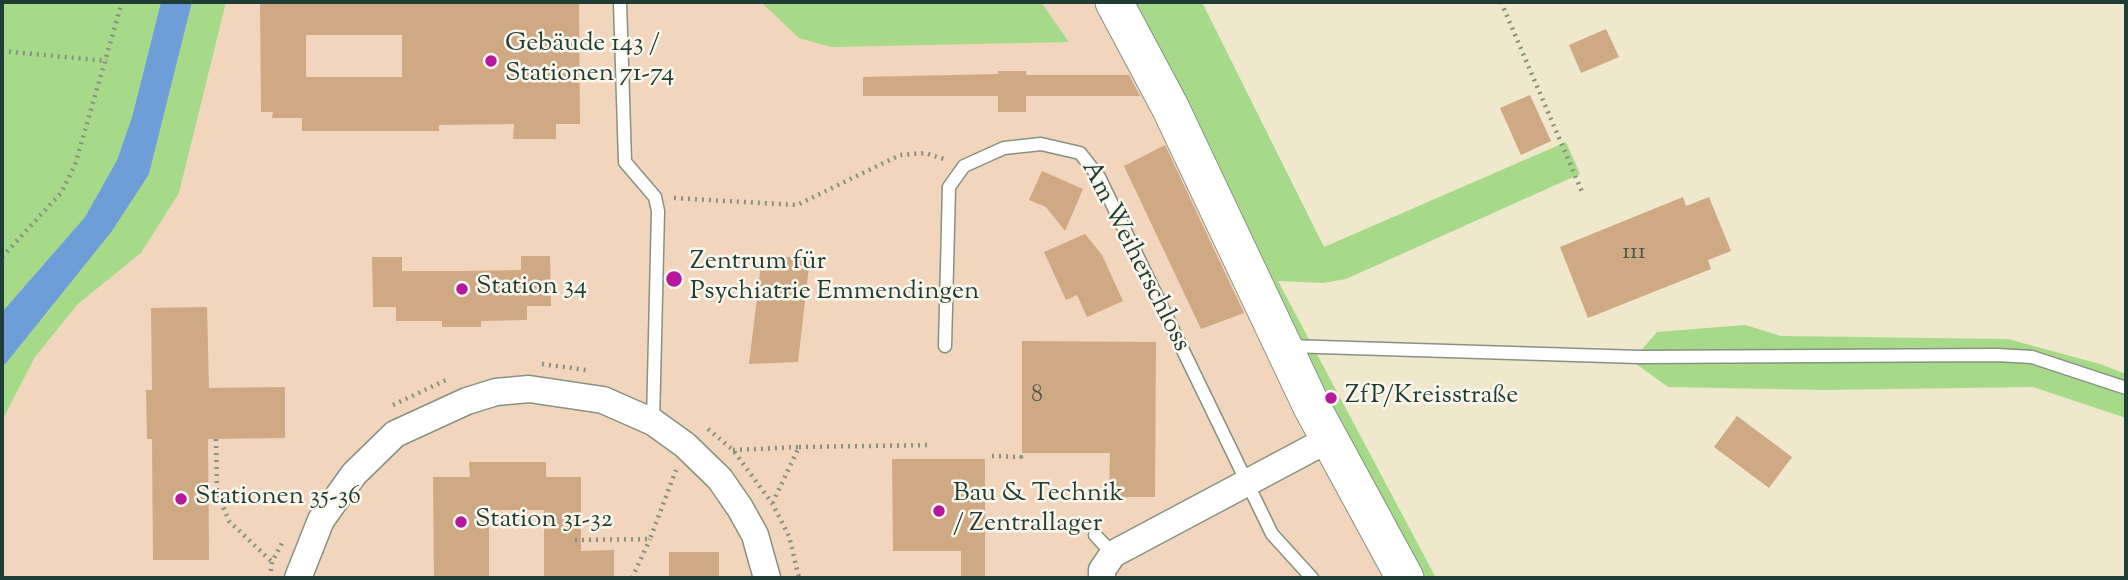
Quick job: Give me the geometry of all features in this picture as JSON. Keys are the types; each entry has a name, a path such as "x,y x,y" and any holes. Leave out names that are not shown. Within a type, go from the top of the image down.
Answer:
{"street":[{"path":"1114,2 1170,107 1282,346 1405,578"},
{"path":"298,578 321,520 354,474 395,434 467,401 496,392 529,389 603,400 653,422 685,445 720,479 740,508 755,535 767,578"},
{"path":"1103,556 1248,485 1329,439"}],"lane":[{"path":"620,2 625,162 655,197 658,211 653,422"},
{"name":"Am Weiherschloss","path":"964,166 1004,148 1041,144 1080,153 1099,177 1272,534 1312,578"},
{"path":"945,345 949,187 964,166"},
{"path":"1282,346 1639,357 2020,356 2032,357 2126,388"}],"path":[{"path":"2,257 61,193 75,165 122,2"},
{"path":"1501,2 1583,194"},
{"path":"2,51 107,61"},
{"path":"655,197 797,205 901,155 925,153 964,166"},
{"path":"532,363 559,364 592,371"},
{"path":"388,408 410,395 453,377"},
{"path":"701,424 733,450 772,503 789,536 799,578"},
{"path":"216,439 217,493 229,521 272,562"},
{"path":"632,578 650,539 685,445"},
{"path":"733,450 929,445"},
{"path":"772,503 799,447"},
{"path":"992,456 1021,457 1020,460"},
{"path":"575,540 650,539"},
{"path":"270,578 272,562 284,541"}],"shaded area":[{"name":"Zentrum für Psychiatrie Emmendingen","path":"226,2 1099,2 1393,578 2,578 2,421 35,357 78,304 141,253 179,193"}],"green space":[{"path":"2,2 161,2 132,117 117,160 85,217 2,312"},
{"path":"192,2 226,2 179,193 141,253 78,304 35,357 2,421 2,368 149,174"},
{"path":"761,2 1041,2 1069,42 831,47 799,38"},
{"path":"1099,2 1202,2 1324,247 1566,142 1580,174 1346,279 1323,283 1278,281 1436,578 1393,578"},
{"path":"1745,325 1781,336 2008,339 2100,364 2126,374 2126,418 2033,387 1824,390 1668,387 1632,361 1657,332"}],"water":[{"path":"161,2 192,2 149,174 112,231 2,368 2,312 85,217 117,160 132,117"}],"building":[{"name":"Gebäude 143 / Stationen 71-74","path":"260,2 579,2 580,124 556,124 556,139 513,139 514,124 439,125 439,131 302,131 302,118 272,118 273,112 261,112","holes":["306,35 402,35 402,77 306,77"]},
{"path":"1606,29 1619,57 1581,73 1569,45"},
{"path":"998,71 1026,71 1026,75 1129,75 1140,96 1026,96 1026,112 998,112 998,96 863,96 863,77 998,74"},
{"path":"1530,95 1551,141 1521,155 1500,108"},
{"path":"1165,145 1244,313 1201,329 1124,166"},
{"path":"1042,171 1083,189 1065,231 1046,207 1029,200"},
{"path":"1683,197 1686,206 1709,197 1731,251 1708,260 1711,269 1588,318 1560,247"},
{"path":"1085,234 1102,255 1123,301 1087,317 1077,295 1066,300 1044,252"},
{"name":"Station 34","path":"521,256 550,256 551,306 527,306 527,320 481,321 481,327 442,327 442,321 396,321 396,307 373,307 372,257 402,257 402,271 463,271 521,270"},
{"path":"762,256 810,258 798,362 749,364"},
{"name":"Stationen 35-36","path":"207,307 209,388 285,387 285,438 208,439 209,560 153,560 152,439 147,439 146,390 152,390 151,308"},
{"path":"1022,341 1156,342 1155,497 1109,497 1110,453 1022,453"},
{"path":"1737,416 1792,457 1769,488 1714,447"},
{"name":"Bau & Technik / Zentrallager","path":"892,459 985,459 985,578 961,578 961,551 893,551"},
{"name":"Station 31-32","path":"469,462 546,462 546,477 581,477 581,551 614,550 614,578 544,578 544,510 489,510 489,578 434,578 433,477 470,477"},
{"path":"669,552 719,552 719,578 669,578"}],"place":[{"name":"Gebäude 143 / Stationen 71-74","path":"491,61"},
{"name":"Zentrum für Psychiatrie Emmendingen","path":"674,279"},
{"name":"Station 34","path":"462,289"},
{"name":"ZfP/Kreisstraße","path":"1331,398"},
{"name":"Stationen 35-36","path":"181,499"},
{"name":"Bau & Technik / Zentrallager","path":"939,511"},
{"name":"Station 31-32","path":"461,522"}]}
